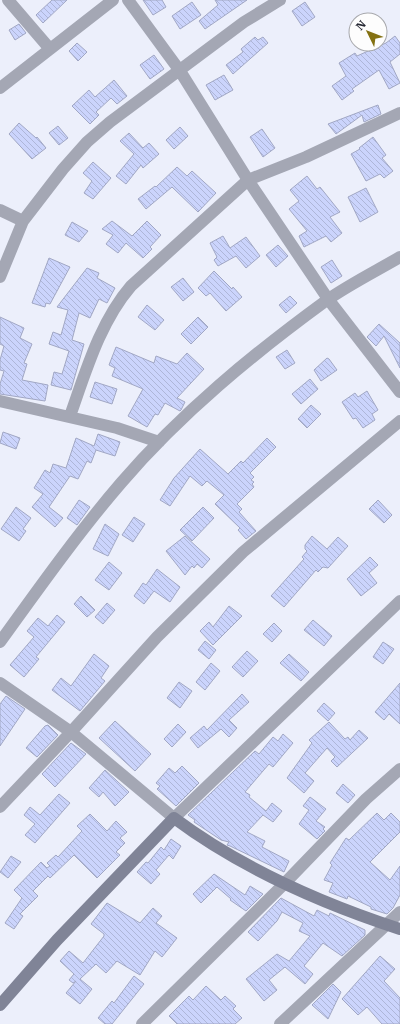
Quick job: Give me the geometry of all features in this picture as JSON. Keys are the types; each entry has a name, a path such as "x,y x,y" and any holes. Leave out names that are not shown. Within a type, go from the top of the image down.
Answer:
{"street":[{"path":"8,0 50,50"},
{"path":"0,88 113,0"},
{"path":"128,0 180,71 248,180 328,299 400,392"},
{"path":"0,277 23,221 63,169 87,142 110,122 244,22 280,0"},
{"path":"70,416 96,344 119,300 131,286 248,180 306,157 400,113"},
{"path":"0,210 23,221"},
{"path":"0,642 63,556 121,483 159,442 222,381 328,299 400,257"},
{"path":"0,401 117,428 159,442"},
{"path":"0,807 71,732 157,637 243,552 400,421"},
{"path":"0,1005 57,940 174,818 400,601"},
{"path":"0,683 71,732 174,818 198,836 284,884 400,929"},
{"path":"142,1024 284,884 366,799 400,769"},
{"path":"280,1024 400,912"}],"building":[{"path":"52,0 67,0 43,23 36,15"},
{"path":"143,0 162,0 166,7 153,15"},
{"path":"215,0 247,0 205,29 199,21 218,5"},
{"path":"192,2 201,15 180,29 172,16"},
{"path":"305,2 315,17 302,26 292,11"},
{"path":"19,24 26,33 15,40 9,30"},
{"path":"395,36 400,43 400,54 390,62 400,83 389,89 379,70 352,89 354,91 342,100 332,86 346,76 339,63 355,53 357,56 366,52 388,52 388,41"},
{"path":"255,37 258,40 263,37 268,43 233,74 226,65 243,52 241,49"},
{"path":"77,43 87,52 78,61 69,51"},
{"path":"154,55 164,69 150,79 140,65"},
{"path":"224,75 233,90 215,100 206,85"},
{"path":"114,80 127,96 117,104 111,98 96,112 99,115 90,124 72,106 89,90 95,97"},
{"path":"378,105 381,114 364,122 362,115 336,134 328,124"},
{"path":"19,123 36,138 37,137 46,148 32,159 9,134"},
{"path":"58,126 68,138 59,145 49,133"},
{"path":"180,127 188,136 174,149 166,140"},
{"path":"262,129 275,148 263,157 250,137"},
{"path":"129,133 143,148 149,143 159,154 143,168 141,165 126,184 116,176 134,154 120,141"},
{"path":"373,137 386,155 382,158 393,171 384,178 380,174 366,181 351,154 360,149 359,148"},
{"path":"93,162 111,178 93,199 84,193 92,181 83,173"},
{"path":"177,167 187,176 192,171 216,193 198,212 172,187 146,209 138,199 155,186 156,187"},
{"path":"307,176 317,189 320,187 340,212 330,217 342,233 331,242 326,236 304,247 299,236 307,231 289,209 299,201 290,190"},
{"path":"366,188 378,212 360,222 348,197"},
{"path":"112,221 132,236 147,221 161,235 150,247 152,249 143,258 126,243 118,253 106,244 113,235 102,229"},
{"path":"72,222 88,231 79,242 65,235"},
{"path":"223,236 230,248 246,237 260,256 246,268 236,256 218,266 214,260 217,257 210,243"},
{"path":"278,245 288,256 276,267 266,255"},
{"path":"49,258 70,267 50,304 46,303 45,307 32,303"},
{"path":"332,260 342,276 331,283 321,267"},
{"path":"87,268 99,273 97,278 115,288 107,303 99,299 90,318 79,313 72,340 84,344 71,390 51,385 54,372 62,374 69,351 49,344 53,332 61,335 68,310 57,307"},
{"path":"214,271 232,289 233,287 242,297 226,311 210,293 206,296 198,288"},
{"path":"183,278 194,292 183,301 171,287"},
{"path":"290,296 297,303 286,313 279,305"},
{"path":"147,305 164,320 155,330 138,317"},
{"path":"0,317 24,328 20,338 32,344 24,363 27,364 22,380 48,385 45,401 0,394 0,384 4,371 0,370 0,360 4,346 0,344"},
{"path":"198,317 208,327 191,344 181,334"},
{"path":"379,324 400,343 400,368 384,336 376,346 367,337"},
{"path":"116,347 154,363 156,356 177,364 187,353 204,369 177,398 185,402 181,410 180,411 165,403 158,415 155,414 147,427 128,416 143,389 112,376 115,368 109,365"},
{"path":"287,350 295,363 285,369 276,357"},
{"path":"327,358 337,370 321,381 314,370"},
{"path":"310,379 318,389 301,404 292,394"},
{"path":"95,382 117,389 112,404 90,397"},
{"path":"367,391 378,410 372,414 375,420 363,428 356,418 353,419 342,402 355,393 358,397"},
{"path":"311,405 321,414 307,428 298,419"},
{"path":"3,432 20,438 16,449 0,443"},
{"path":"98,434 120,442 115,456 96,450 91,463 87,461 78,479 70,476 49,507 63,518 55,527 32,507 43,494 34,488 45,470 50,473 53,464 66,468 76,438 94,446"},
{"path":"267,438 276,447 250,473 254,477 251,480 254,482 252,484 254,487 237,504 242,509 239,512 256,531 246,539 238,530 240,528 215,504 224,495 207,481 202,486 190,476 170,506 160,500 174,478 200,449 228,474 241,461 243,463"},
{"path":"79,500 90,507 77,525 67,518"},
{"path":"378,500 392,515 384,523 369,509"},
{"path":"16,507 31,518 23,529 26,531 19,541 1,529"},
{"path":"203,507 214,518 192,541 180,530"},
{"path":"134,517 145,524 133,542 122,535"},
{"path":"105,524 119,534 108,556 93,549"},
{"path":"185,536 210,559 202,568 197,564 194,568 192,566 185,575 166,551"},
{"path":"312,536 327,549 338,537 348,546 328,568 323,567 318,572 316,570 284,607 271,596 304,559 302,557 307,551 305,549 305,545"},
{"path":"370,557 378,565 369,573 377,583 361,596 347,579"},
{"path":"109,562 122,573 109,590 95,580"},
{"path":"157,569 180,587 170,602 154,591 144,604 134,596 143,583 146,585"},
{"path":"81,596 95,610 87,617 74,604"},
{"path":"107,603 115,610 103,624 95,617"},
{"path":"229,606 242,616 213,645 200,631 209,622 213,627"},
{"path":"57,615 65,622 36,657 39,659 24,677 10,665 34,637 27,631 38,618 48,626"},
{"path":"313,620 332,636 324,646 304,630"},
{"path":"274,623 282,631 272,642 263,634"},
{"path":"205,641 216,650 209,659 198,650"},
{"path":"383,642 394,649 383,664 373,657"},
{"path":"247,651 258,661 243,677 232,667"},
{"path":"94,654 109,666 101,678 105,681 80,711 52,690 61,678 71,686"},
{"path":"289,654 309,672 301,681 280,663"},
{"path":"211,663 220,671 205,690 196,682"},
{"path":"179,682 192,691 180,708 167,698"},
{"path":"400,683 400,724 389,714 384,720 375,712"},
{"path":"242,694 249,702 229,720 237,728 229,737 221,729 198,748 190,738 204,726 207,730"},
{"path":"6,696 25,709 0,746 0,704"},
{"path":"324,703 335,713 328,721 317,711"},
{"path":"115,721 151,754 135,771 99,738"},
{"path":"329,722 345,739 348,737 350,740 359,730 368,738 337,767 331,761 335,757 327,748 305,773 314,781 304,793 287,778 312,743 309,740"},
{"path":"178,724 186,732 172,747 164,739"},
{"path":"48,725 58,735 37,757 26,748 45,726"},
{"path":"283,734 293,743 273,767 269,764 245,792 266,811 272,803 282,811 273,822 263,815 247,832 265,841 262,847 289,861 284,872 227,845 229,842 221,840 194,822 195,820 188,815 255,751 259,754 273,737 278,741"},
{"path":"71,743 86,754 55,787 42,774"},
{"path":"182,766 199,783 176,806 157,789 160,786 156,783 169,768 175,773"},
{"path":"105,770 129,792 115,806 103,792 99,797 89,788"},
{"path":"343,784 355,795 348,803 336,793"},
{"path":"59,794 70,803 35,843 25,835 35,824 24,815 30,807 40,815"},
{"path":"310,797 326,809 316,821 325,827 323,829 325,831 317,839 299,824 309,810 303,806"},
{"path":"377,813 384,820 391,813 400,822 400,832 370,862 390,880 400,866 400,895 393,908 387,914 371,909 371,907 348,896 347,899 329,892 333,883 324,880 332,865 330,863 346,838 349,840"},
{"path":"90,814 107,831 116,821 127,832 120,838 125,843 116,852 120,855 97,878 74,855 50,878 48,876 33,891 38,896 20,914 23,916 14,929 5,923 22,898 14,890 41,862 47,868 50,866 47,863 56,855 58,857 82,831 77,826"},
{"path":"171,839 181,846 173,859 169,855 156,870 160,874 151,884 137,872 146,862 148,863 161,847 164,850"},
{"path":"11,856 21,862 8,878 0,872"},
{"path":"214,874 245,895 250,886 263,894 246,911 230,900 231,899 217,887 201,903 193,894"},
{"path":"281,898 314,916 317,910 329,916 330,913 365,930 365,935 342,956 323,943 304,966 313,974 305,984 285,967 269,980 277,990 264,1001 246,979 277,954 289,961 310,936 299,931 303,923 282,912 277,921 258,941 248,932"},
{"path":"107,903 140,923 153,908 162,916 156,923 177,938 162,957 155,951 140,975 117,961 106,973 96,964 80,979 92,989 80,1004 66,993 76,981 73,983 69,980 74,974 60,961 69,951 83,963 104,936 104,934 91,924"},
{"path":"380,956 395,969 384,981 400,998 400,1024 382,1024 367,1007 358,1015 342,999"},
{"path":"134,976 144,984 112,1024 105,1024 98,1018 112,1001 114,1003"},
{"path":"333,984 341,992 328,1019 312,1005"},
{"path":"206,986 221,1000 225,996 236,1006 233,1009 242,1018 235,1024 177,1024 169,1016 189,996 193,1000"}]}
